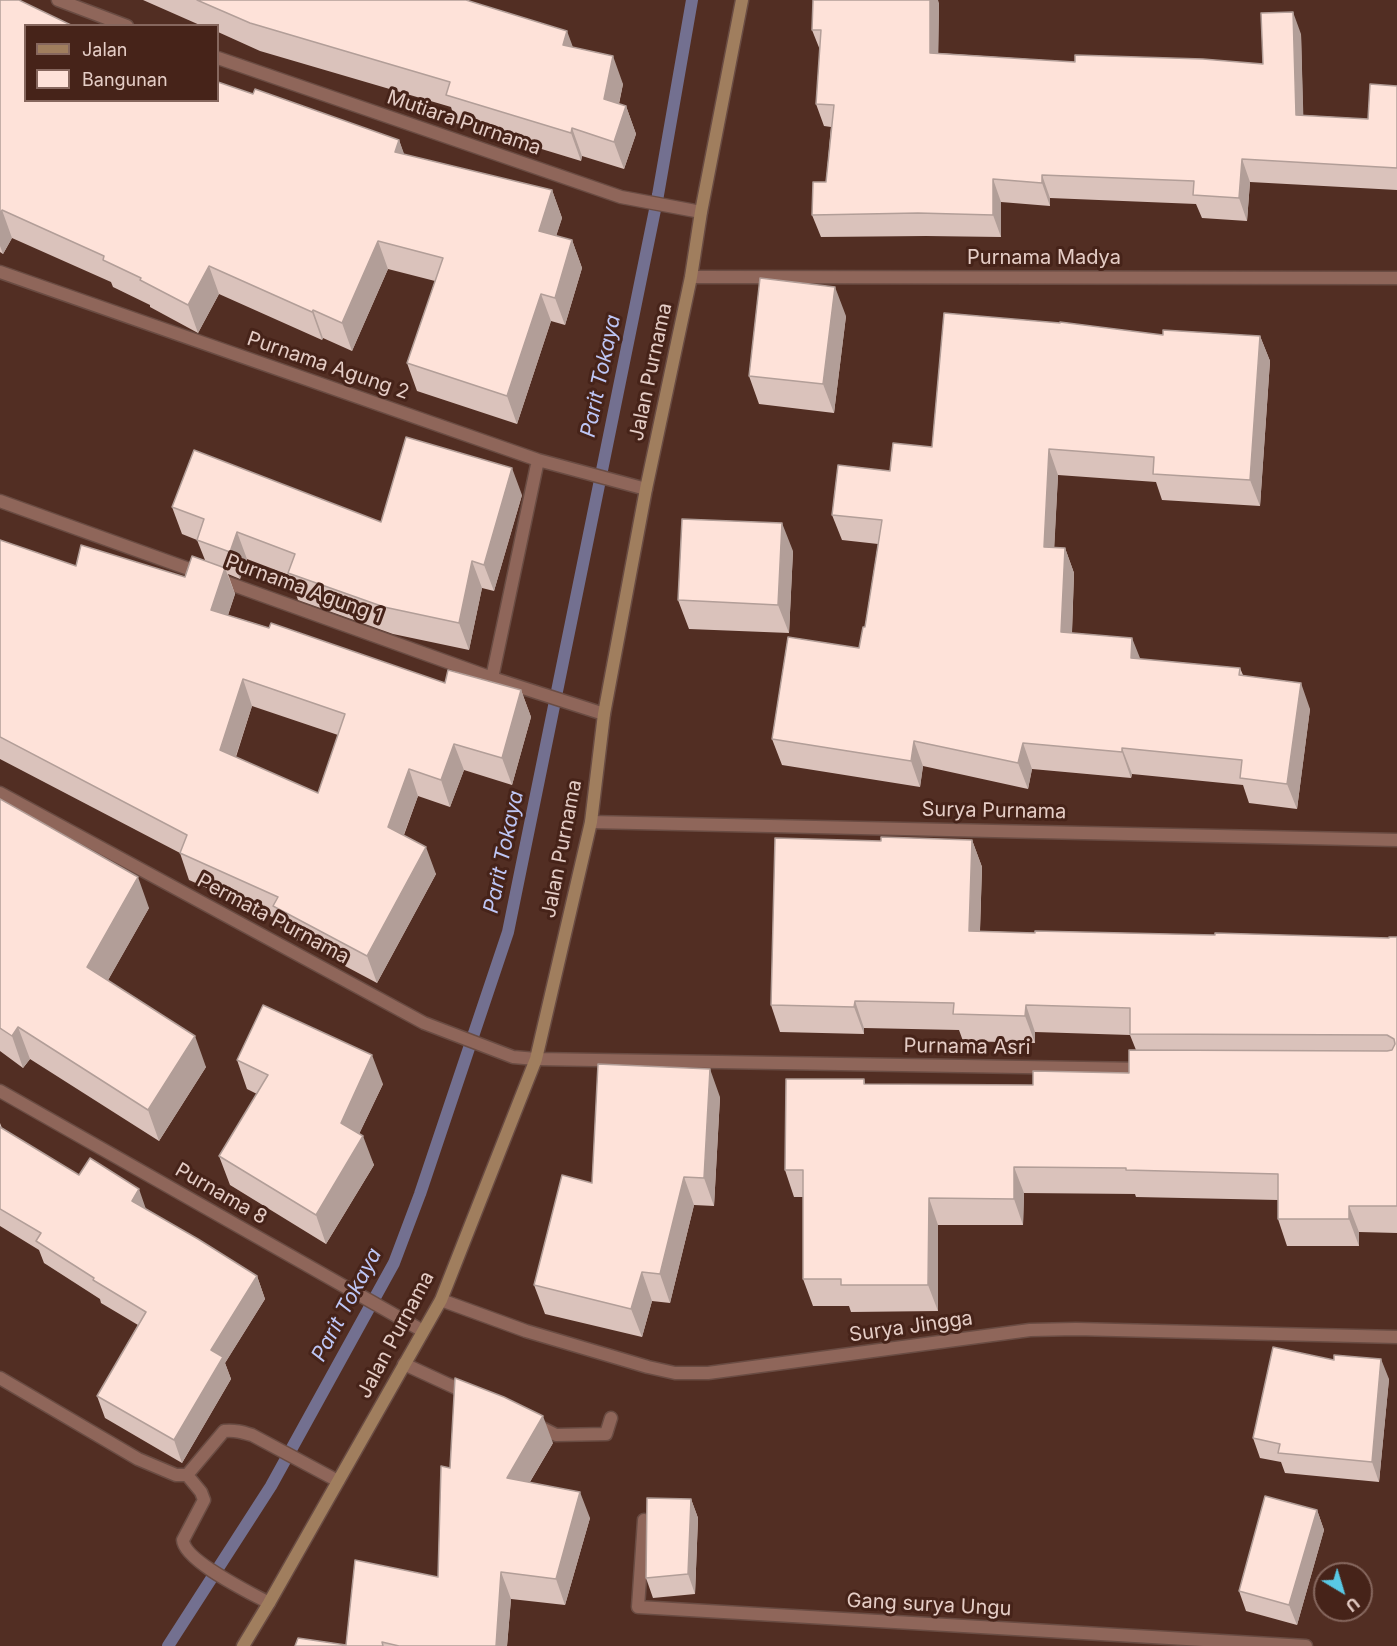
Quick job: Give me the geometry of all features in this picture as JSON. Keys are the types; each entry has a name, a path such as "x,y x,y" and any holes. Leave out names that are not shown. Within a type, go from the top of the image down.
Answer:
{"street":[{"path":"58,0 122,24"},
{"name":"Jalan Purnama","path":"243,1646 404,1364 419,1328 441,1300 536,1059 591,822 604,714 646,489 691,277 701,212 742,0"},
{"name":"Mutiara Purnama","path":"219,58 621,197 701,212"},
{"name":"Purnama Agung 2","path":"0,272 538,460 646,489"},
{"name":"Purnama Madya","path":"691,277 1397,278"},
{"path":"492,678 538,460"},
{"name":"Purnama Agung 1","path":"0,501 492,678 604,714"},
{"name":"Permata Purnama","path":"0,793 424,1023 513,1057 536,1059"},
{"name":"Surya Purnama","path":"591,822 1397,840"},
{"name":"Purnama Asri","path":"536,1059 1154,1069"},
{"name":"Purnama 8","path":"0,1091 419,1328"},
{"name":"Surya Jingga","path":"441,1300 526,1331 675,1373 708,1373 1030,1330 1076,1329 1397,1337"},
{"path":"404,1364 480,1399"},
{"path":"0,1378 138,1459 176,1475 187,1475 224,1431 232,1430 252,1435 338,1480"},
{"path":"523,1419 556,1435 606,1434 610,1418"},
{"path":"187,1475 204,1496 204,1500 183,1540 185,1548 197,1561 269,1603"},
{"name":"Gang surya Ungu","path":"644,1520 638,1607 1306,1646"}],"building":[{"path":"0,0 19,0 69,24 24,24 24,102 219,102 219,82 253,94 255,89 399,140 395,152 552,190 539,231 572,240 555,298 541,294 507,396 407,363 443,258 378,241 342,323 209,266 188,305 140,280 141,278 103,260 104,256 2,210 0,214"},
{"path":"197,0 466,0 567,31 563,45 613,56 604,99 626,106 614,142 572,128 571,133 446,95 450,82 250,23"},
{"path":"813,0 930,0 930,53 1075,62 1075,55 1203,59 1263,64 1261,13 1293,12 1296,115 1368,119 1370,84 1397,86 1397,168 1242,159 1239,198 1193,195 1194,181 1042,175 1042,183 993,179 993,215 918,213 812,215 813,182 826,182 834,105 816,104 821,30 812,30"},
{"path":"760,278 835,287 823,384 749,376"},
{"path":"944,313 1060,322 1163,335 1163,330 1260,336 1250,480 1153,474 1154,457 1049,449 1044,547 1065,548 1061,632 1132,638 1131,658 1240,668 1239,675 1301,683 1287,784 1240,778 1242,760 1122,748 1122,752 1023,743 1018,763 914,741 911,761 772,739 788,637 859,648 863,627 865,627 882,520 832,515 838,465 890,471 893,443 932,447"},
{"path":"406,437 512,468 484,565 472,561 459,623 384,607 288,573 295,554 237,532 230,552 197,540 204,519 172,507 194,450 381,522"},
{"path":"682,519 782,523 778,605 678,600"},
{"path":"0,540 76,566 81,545 185,577 192,556 225,568 211,610 269,628 271,623 445,683 448,670 521,690 502,758 454,744 441,780 409,769 388,827 426,847 367,956 273,906 278,897 180,853 187,835 0,737","holes":["243,679 345,714 318,793 220,750"]},
{"path":"0,799 138,877 87,967 195,1036 148,1110 18,1027 12,1036 0,1028"},
{"path":"881,837 972,840 969,931 1397,937 1397,1206 1349,1206 1349,1219 1278,1219 1278,1174 1126,1170 1126,1168 1014,1167 1014,1199 929,1198 928,1285 841,1285 841,1279 803,1279 803,1170 785,1170 786,1079 864,1079 864,1084 1033,1085 1033,1071 1129,1073 1129,1050 1387,1051 1392,1050 1395,1044 1394,1039 1387,1035 1130,1034 1130,1008 1026,1005 1025,1016 953,1014 954,1003 855,1001 854,1007 771,1005 775,838 881,841"},
{"path":"263,1005 372,1055 341,1123 363,1136 316,1215 219,1156 268,1075 237,1060"},
{"path":"598,1064 710,1069 704,1178 684,1177 660,1274 642,1272 631,1309 534,1285 562,1175 592,1183"},
{"path":"0,1127 79,1175 90,1158 139,1189 132,1201 257,1276 211,1350 223,1357 174,1440 97,1396 146,1312 93,1280 94,1278 36,1241 41,1233 0,1209"},
{"path":"1273,1347 1334,1360 1334,1355 1381,1359 1372,1462 1278,1453 1280,1444 1253,1438"},
{"path":"455,1378 504,1397 543,1416 507,1478 580,1492 556,1579 501,1572 496,1646 399,1646 382,1642 383,1646 295,1646 298,1638 346,1645 355,1560 438,1577 441,1466 450,1468"},
{"path":"1265,1496 1317,1510 1289,1605 1239,1591"},
{"path":"647,1498 691,1499 688,1574 646,1578"}],"waterway":[{"name":"Parit Tokaya","path":"168,1646 271,1486 394,1263 420,1194 508,932 658,195 692,0"}]}
